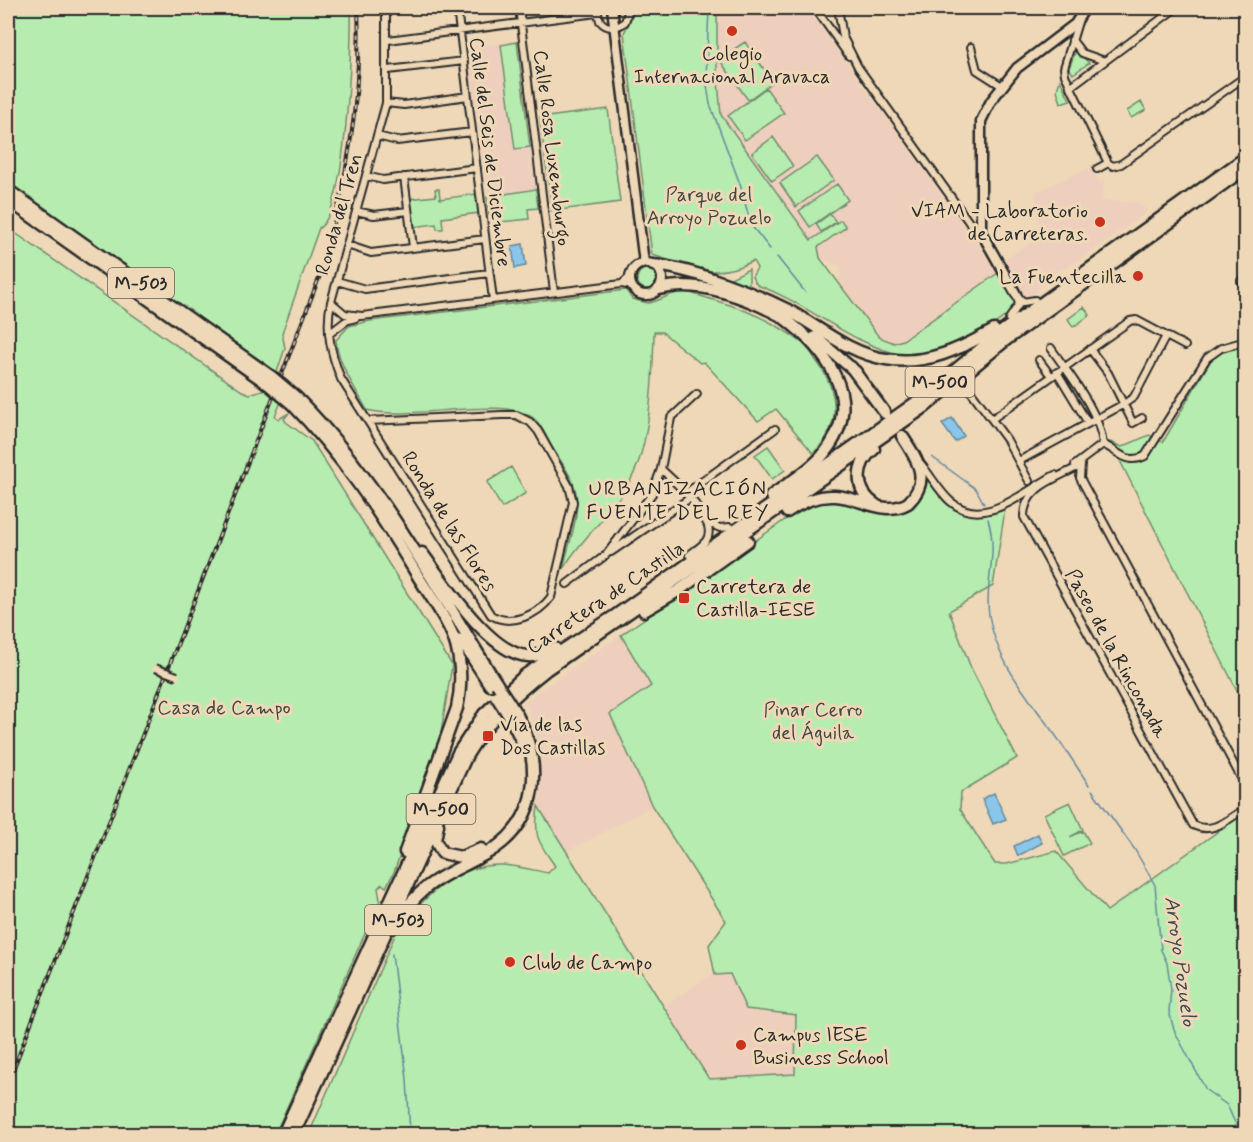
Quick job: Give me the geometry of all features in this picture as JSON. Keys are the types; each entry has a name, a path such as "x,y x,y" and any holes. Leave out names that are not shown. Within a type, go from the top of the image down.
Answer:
{"highway":[{"name":"Carretera de Castilla","path":"283,1134 458,753 483,714 525,675 918,400 1000,332 1245,157"},
{"name":"Carretera de Castilla","path":"294,1134 467,755 504,705 546,670 981,367 1121,257 1245,168"},
{"name":"M-500","path":"764,501 914,397 994,330 1035,300 1181,197 1212,180"},
{"name":"M-503","path":"8,190 270,381 294,401 349,455 395,521 494,686"},
{"name":"M-503","path":"8,200 270,381"},
{"path":"649,264 741,289 784,313"},
{"path":"658,289 677,286 706,289 745,299 784,313"},
{"name":"M-500","path":"664,579 689,555 730,527 821,457 832,440 841,412 837,376 827,358 784,313"},
{"name":"M-500","path":"784,313 846,345 887,360 938,357 959,350 994,330"},
{"name":"M-500","path":"784,313 856,372 885,412"},
{"name":"M-503","path":"294,401 343,460 530,741 535,775 530,804 524,817 500,845 430,884 411,901 393,927 355,1000"},
{"name":"M-500","path":"882,508 870,501 862,491 860,469 868,454 903,429 925,407"},
{"path":"902,436 919,462"},
{"name":"M-500","path":"574,652 675,593 788,511 808,500 835,496 882,508 904,506 916,495 922,478 919,462"},
{"path":"395,521 483,628 511,652 530,657 552,649 634,600"},
{"name":"M-500","path":"371,940 450,728 461,685 452,636 408,558"},
{"name":"M-500","path":"467,755 463,774 438,826 435,840 442,853 451,856 473,853 495,840 513,823 524,804 528,792 528,759 514,717"}],"main road":[{"path":"612,8 649,264 662,276 658,289 646,295 638,292 632,281 636,268 649,264"},
{"path":"1016,294 981,232 981,121 987,107 1002,86 1025,60 1079,19 1085,8"}],"street":[{"path":"386,8 397,8"},
{"name":"Ronda del Tren","path":"368,421 341,379 332,356 329,334 331,302 386,103 388,40 386,8"},
{"name":"Calle del Seis de Diciembre","path":"457,8 493,300"},
{"name":"Calle Rosa Luxemburgo","path":"519,8 554,292"},
{"path":"388,40 520,23 597,10 603,24 615,27 625,22 628,8"},
{"path":"815,8 970,225 981,232"},
{"path":"838,8 843,37 858,67"},
{"path":"1070,87 1102,60 1176,8"},
{"path":"1079,19 1064,68 1070,87 1108,163 1113,166 1121,164 1245,76"},
{"path":"826,24 840,21"},
{"path":"1060,35 1072,42 1082,53 1102,60"},
{"path":"970,47 977,70 1002,86"},
{"path":"388,70 464,61"},
{"path":"386,103 404,105 468,96"},
{"path":"377,136 397,141 472,132"},
{"path":"1097,169 1108,163"},
{"path":"366,176 383,180 477,168"},
{"path":"404,177 413,248"},
{"path":"356,211 374,215 408,211"},
{"path":"347,245 371,253 485,239"},
{"path":"337,281 365,289 489,273"},
{"path":"329,334 346,321 362,316 632,281"},
{"path":"1016,294 1023,302 1035,300"},
{"path":"1009,319 1019,304 1016,294"},
{"path":"331,302 345,314 362,316"},
{"path":"992,419 1130,321 1136,320 1185,346"},
{"path":"1018,461 1134,397 1166,336"},
{"path":"1051,348 1096,419 1104,444 1123,458 1131,460 1145,456 1207,358 1221,348 1245,341"},
{"path":"1090,349 1108,373 1133,423 1142,418"},
{"path":"1039,360 1054,374 1089,423"},
{"path":"970,390 992,419 1029,481"},
{"path":"606,555 652,494 661,470 671,418 697,394"},
{"name":"Ronda de las Flores","path":"516,415 530,422 564,473 573,502 551,597 546,604 514,620 500,620 491,615 465,578 368,421 516,415"},
{"path":"567,584 775,429"},
{"name":"Paseo de la Rinconada","path":"1104,444 1081,463 1030,494 1024,503 1024,517 1193,825 1204,830 1214,828 1245,808"},
{"path":"919,462 950,501 965,510 981,512 1010,502 1032,486 1081,463 1080,478 1245,787"},
{"path":"661,470 688,495 706,522 709,531 707,540 689,555"},
{"path":"706,522 720,528 730,527"},
{"path":"153,667 177,676"}],"shaded area":[{"path":"717,8 807,8 998,273 903,340 894,343 878,337 838,281 843,267 820,258 819,250 721,115 717,69"},
{"path":"517,41 536,189 487,197 468,47"},
{"path":"1092,167 1098,182 1104,180 1102,201 1136,202 1148,211 1084,257 1044,279 1036,292 1027,299 1023,298 1001,261 1045,235 1036,214 1036,192"},
{"path":"621,635 651,686 610,714 652,806 566,852 538,806 542,753 525,701"},
{"name":"Campus IESE Business School","path":"715,973 716,975 730,973 755,1012 797,1015 795,1074 709,1079 663,1006"}],"green space":[{"path":"8,8 351,8 349,89 342,161 336,192 328,215 319,228 282,333 285,348 277,372 8,183"},
{"name":"Parque del Arroyo Pozuelo","path":"632,8 717,8 717,69 721,115 811,240 841,220 846,227 818,247 820,258 879,337 894,343 903,340 998,273 1016,301 1011,310 983,332 952,350 922,356 894,353 867,343 785,297 757,285 752,277 757,268 753,261 738,267 714,271 702,270 652,255 624,33 631,19"},
{"path":"517,42 530,147 515,149 501,45"},
{"path":"745,42 773,82 748,100 719,59"},
{"path":"1076,50 1089,63 1073,74 1069,68"},
{"path":"1060,80 1070,100 1061,103 1057,90"},
{"path":"766,88 784,113 745,140 728,116"},
{"path":"1141,102 1146,110 1131,118 1127,111"},
{"path":"608,109 620,202 552,211 540,118"},
{"path":"773,137 793,166 772,181 752,153"},
{"path":"817,157 834,180 796,207 780,183"},
{"path":"837,184 848,200 810,227 799,211"},
{"path":"435,189 439,189 440,199 477,194 479,213 442,218 443,229 437,229 436,224 412,227 408,199 436,196"},
{"path":"536,189 538,208 528,209 529,219 500,222 499,214 489,215 487,197"},
{"path":"830,214 836,222 821,232 816,224"},
{"name":"Casa de Campo","path":"8,228 242,391 250,394 265,389 281,402 275,416 279,419 289,413 284,419 286,422 312,441 452,665 439,744 394,872 386,887 382,884 378,888 380,900 275,1134 8,1134"},
{"path":"643,269 651,269 657,275 657,283 651,289 643,289 637,283 637,275"},
{"path":"749,269 749,287 721,278 731,278"},
{"path":"626,290 632,299 648,303 669,295 690,293 737,308 781,328 805,346 823,371 833,395 833,420 823,442 813,453 776,409 758,421 704,362 700,363 662,332 654,332 648,423 640,458 619,499 563,569 576,514 576,493 569,474 535,420 519,411 500,409 478,408 406,413 367,410 340,359 336,340 349,326 370,321"},
{"path":"1084,307 1090,315 1073,327 1068,319"},
{"path":"1245,346 1245,706 1116,453 1106,449 1110,442 1122,447 1149,435 1163,442 1211,360 1223,352"},
{"path":"768,446 785,470 772,479 755,455"},
{"path":"511,467 526,493 502,508 487,482"},
{"name":"Pinar Cerro del Águila","path":"926,476 943,500 959,511 982,514 1005,510 993,586 949,611 971,668 1017,758 961,792 960,809 995,864 1007,864 1056,851 1107,911 1245,812 1245,1134 309,1134 395,935 415,909 440,887 470,870 503,865 548,873 555,866 538,838 536,825 538,806 709,1079 795,1074 796,1015 746,1009 730,974 715,975 709,945 726,921 652,806 610,714 651,686 621,635 809,503 825,499 911,507 925,486"},
{"path":"1070,802 1083,830 1070,837 1083,831 1090,843 1064,856 1044,814"}],"water":[{"path":"523,244 526,266 515,268 512,246"},
{"path":"952,418 964,436 955,442 942,424"},
{"path":"994,793 1006,819 993,824 982,799"},
{"path":"1038,834 1042,843 1018,856 1014,846"}],"waterway":[{"name":"Arroyo Pozuelo","path":"709,8 706,79 710,104 740,184 751,225 770,249"},
{"name":"Arroyo Pozuelo","path":"777,257 805,292"},
{"name":"Arroyo Pozuelo","path":"932,457 976,489 984,504"},
{"name":"Arroyo Pozuelo","path":"988,519 992,545 988,603 998,647 1022,689 1089,785"},
{"name":"Arroyo Pozuelo","path":"1092,790 1135,850 1155,885 1161,950 1167,963 1171,989 1169,1011 1174,1030 1206,1090 1227,1105 1240,1134"},
{"path":"392,954 407,1079 410,1134"}],"railway":[{"path":"8,1083 319,278 337,212 355,111 359,42 358,8"}],"place":[{"name":"Colegio Internacional Aravaca","path":"732,31"},
{"name":"VIAM - Laboratorio de Carreteras.","path":"1100,222"},
{"name":"La Fuentecilla","path":"1138,276"},
{"name":"Carretera de Castilla-IESE","path":"684,598"},
{"name":"Vía de las Dos Castillas","path":"488,736"},
{"name":"Club de Campo","path":"510,962"},
{"name":"Campus IESE Business School","path":"741,1045"}],"district":[{"name":"URBANIZACIÓN FUENTE DEL REY","path":"678,500"}]}
